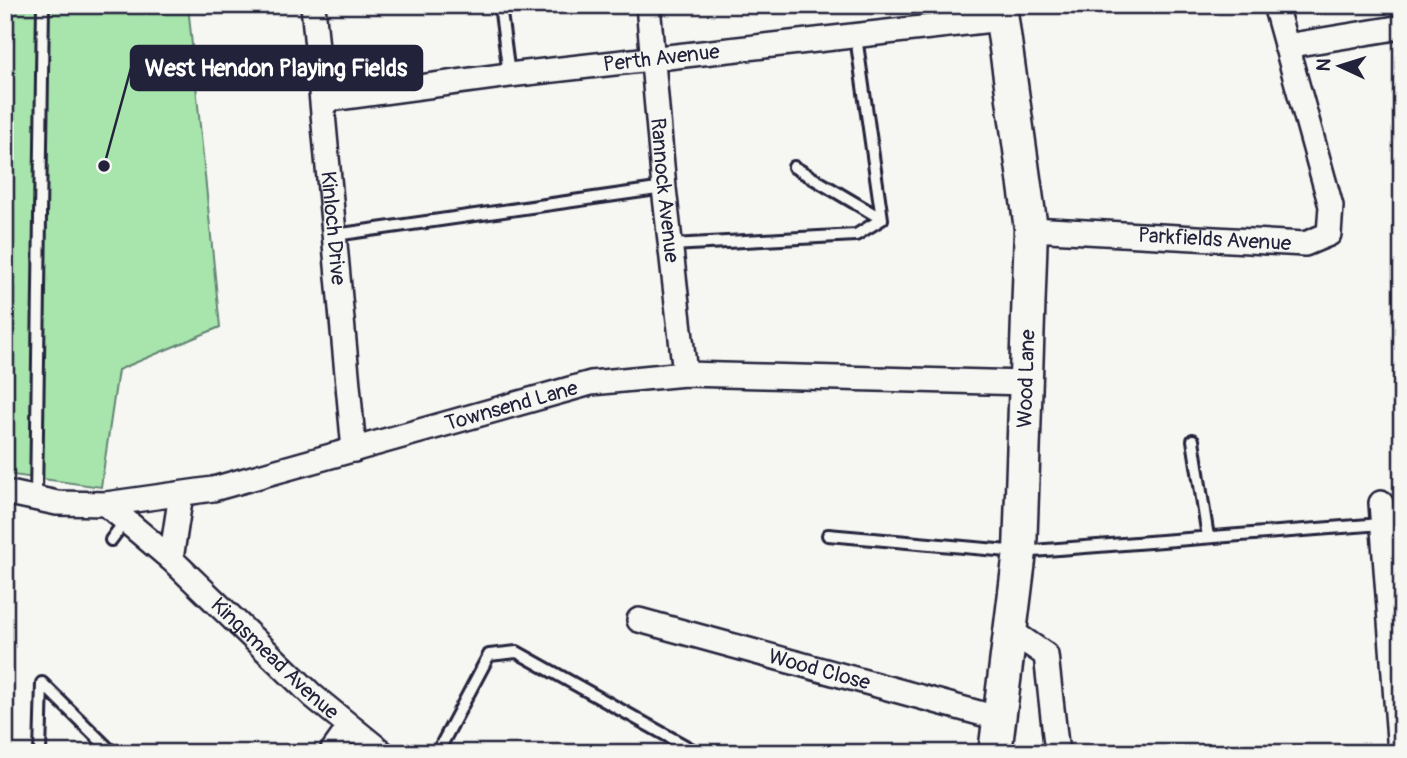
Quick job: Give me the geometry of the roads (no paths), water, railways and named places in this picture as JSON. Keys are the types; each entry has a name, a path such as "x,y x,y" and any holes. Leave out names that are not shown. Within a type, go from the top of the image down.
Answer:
{"street":[{"name":"Kinloch Drive","path":"313,5 354,450"},
{"name":"Rannock Avenue","path":"648,5 664,188 685,374"},
{"name":"Parkfields Avenue","path":"1031,229 1305,244 1329,234 1331,206 1275,5"},
{"name":"Perth Avenue","path":"323,100 509,75 856,37 1000,12"},
{"name":"Wood Lane","path":"995,753 1020,552 1031,229 1000,12"},
{"path":"1286,46 1402,27"},
{"name":"Townsend Lane","path":"5,492 36,500 106,505 214,489 591,383 685,374 1027,383"},
{"path":"171,559 181,494"},
{"name":"Kingsmead Avenue","path":"106,505 171,559 349,728 383,753"},
{"path":"1382,513 1397,624 1400,753"},
{"name":"Wood Close","path":"639,620 1001,719"},
{"path":"1011,631 1046,655 1056,753"},
{"path":"331,753 349,728"}],"lane":[{"path":"36,500 43,5"},
{"path":"500,5 509,75"},
{"path":"856,37 882,219"},
{"path":"794,167 882,219"},
{"path":"335,235 664,188"},
{"path":"671,245 856,235 882,219"},
{"path":"1193,439 1208,537"},
{"path":"828,535 1020,552 1208,537 1382,513"},
{"path":"111,540 125,521"},
{"path":"437,753 489,655 517,652 698,753"},
{"path":"40,753 42,683 113,753"}],"place":[{"name":"West Hendon Playing Fields","path":"104,166"}]}
